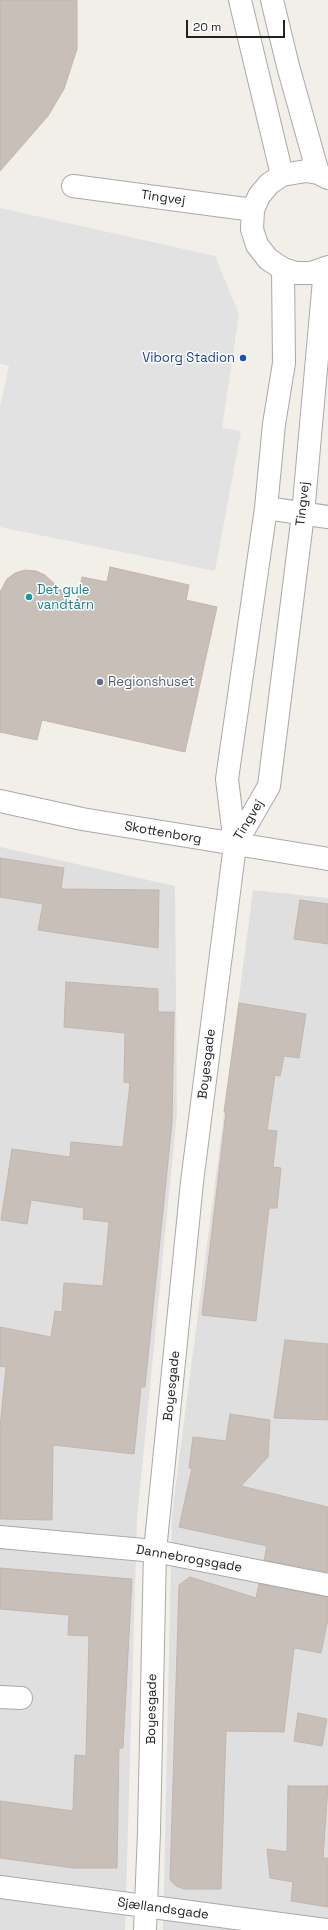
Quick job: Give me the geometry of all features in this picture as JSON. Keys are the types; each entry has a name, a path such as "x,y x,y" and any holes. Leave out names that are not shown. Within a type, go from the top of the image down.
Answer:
{"street":[{"path":"240,0 282,175"},
{"path":"272,0 288,66 323,175"},
{"path":"323,175 306,171 282,175 269,184 259,196 253,210 252,229 257,245 268,259 283,269 296,273 311,273 326,268"},
{"name":"Tingvej","path":"73,186 253,210"},
{"name":"Tingvej","path":"235,845 269,786 303,514 326,268"},
{"name":"Tingvej","path":"235,845 227,779 266,508 274,424 284,363 283,269"},
{"path":"266,508 328,517"},
{"name":"Skottenborg","path":"0,801 82,819 328,859"},
{"name":"Boyesgade","path":"145,1930 149,1832 155,1551 192,1182 235,845"},
{"name":"Dannebrogsgade","path":"0,1537 155,1551 328,1586"},
{"name":"Sjællandsgade","path":"0,1886 145,1907 326,1930"}],"shaded area":[{"path":"0,208 215,256 239,314 222,428 241,431 215,571 0,527 0,407 9,366 0,364"},
{"path":"0,847 175,886 177,1113 137,1519 125,1930 0,1930"},
{"path":"253,890 328,898 328,1930 163,1930 172,1514"}],"building":[{"path":"0,0 77,0 77,49 64,89 48,116 0,171"},
{"name":"Regionshuset","path":"110,567 189,585 186,600 217,607 185,752 42,720 37,740 0,732 0,592 7,579 15,573 25,570 36,571 45,575 76,604 82,577 107,582"},
{"path":"0,858 64,868 61,889 159,890 158,948 38,930 43,904 0,897"},
{"path":"300,900 328,904 328,944 294,939"},
{"path":"66,982 158,989 158,1012 174,1012 172,1122 145,1387 141,1387 134,1454 53,1445 52,1520 0,1519 0,1428 6,1367 0,1366 0,1327 51,1337 55,1311 62,1312 64,1283 103,1286 109,1222 83,1219 84,1208 31,1200 27,1224 1,1220 12,1149 70,1157 71,1142 123,1147 130,1083 124,1082 125,1033 64,1027"},
{"path":"239,1003 306,1014 299,1058 284,1056 280,1076 275,1075 267,1130 277,1131 273,1167 281,1168 277,1208 269,1208 256,1321 202,1315 226,1112 224,1112"},
{"path":"285,1340 328,1344 328,1420 274,1418"},
{"path":"230,1414 270,1420 268,1457 241,1486 328,1507 328,1572 264,1560 267,1546 179,1527 192,1468 189,1468 193,1437 226,1441"},
{"path":"0,1568 132,1579 123,1748 119,1748 117,1868 73,1868 0,1858 0,1801 73,1811 75,1755 86,1756 89,1636 68,1635 69,1615 0,1609"},
{"path":"190,1577 256,1598 259,1584 328,1597 328,1619 321,1653 294,1648 284,1732 226,1731 221,1889 184,1889 176,1886 170,1880 179,1585"},
{"path":"298,1713 327,1719 322,1746 294,1741"},
{"path":"288,1786 328,1786 323,1858 328,1858 328,1907 291,1901 293,1882 270,1878 267,1849 287,1852"}],"place":[{"name":"Viborg Stadion","path":"243,358"},
{"name":"Det gule vandtårn","path":"29,597"},
{"name":"Regionshuset","path":"100,682"}]}
